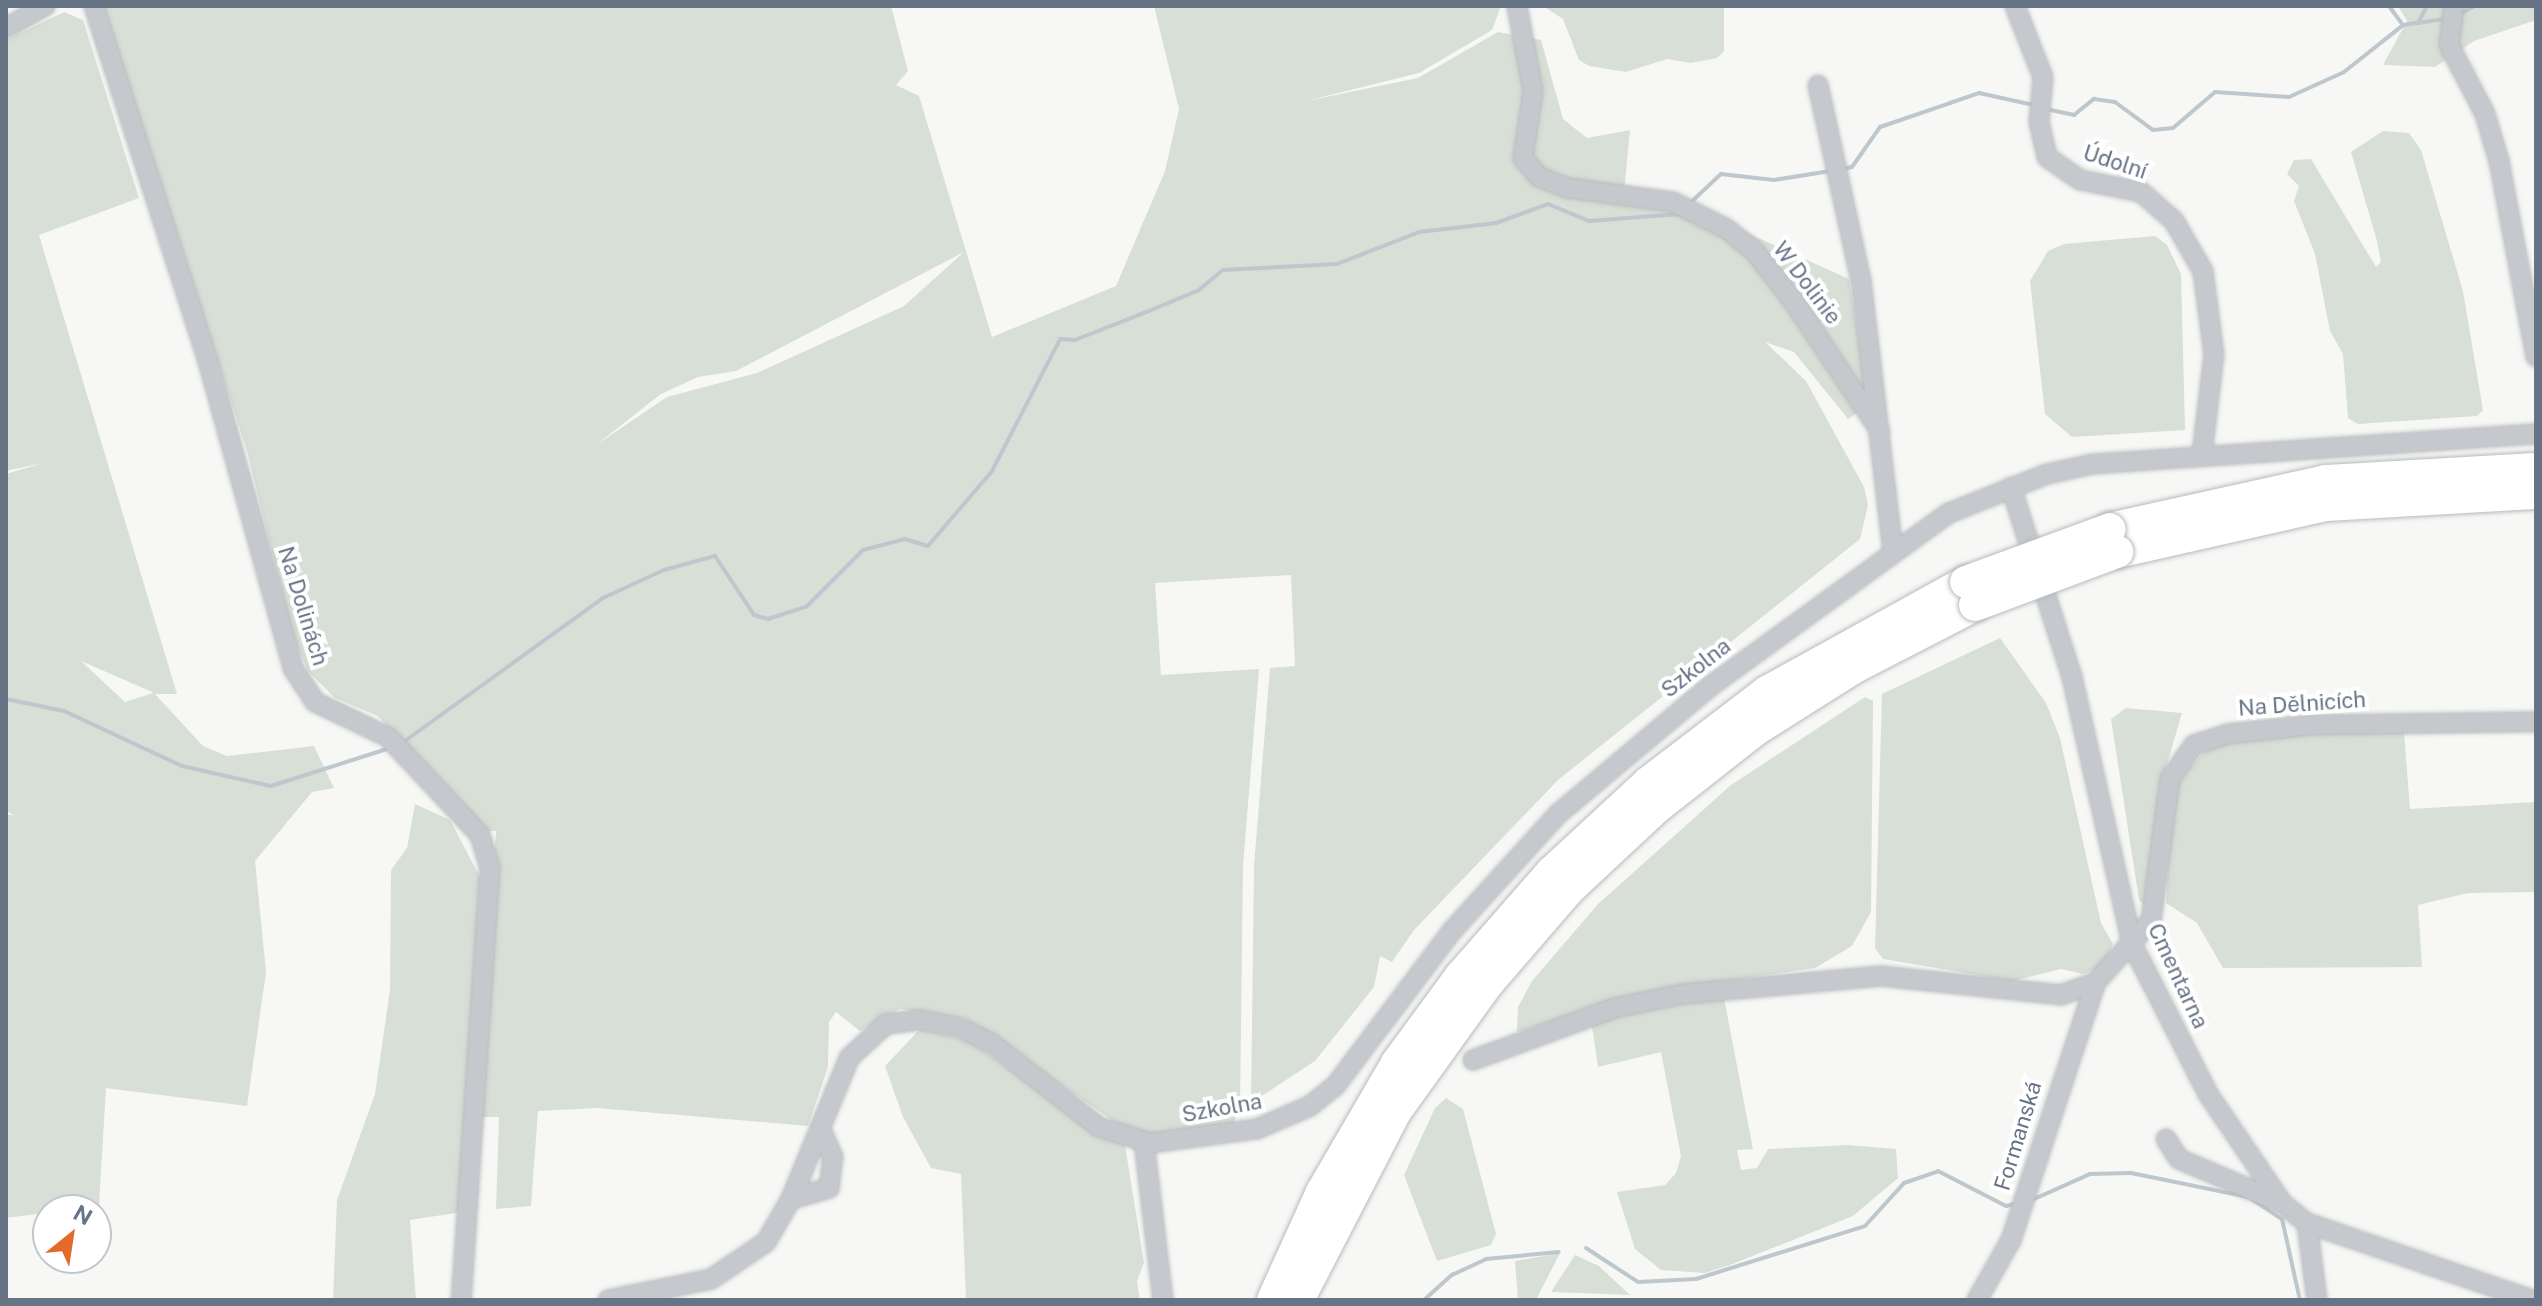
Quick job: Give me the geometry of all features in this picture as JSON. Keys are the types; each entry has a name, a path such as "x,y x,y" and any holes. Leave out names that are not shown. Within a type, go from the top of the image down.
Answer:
{"highway":[{"path":"1273,1300 1322,1192 1397,1063 1469,966 1552,872 1648,783 1767,692 1971,594 2114,540 2326,481 2536,469"},
{"path":"2114,540 2325,505 2536,493"},
{"path":"1298,1300 1395,1112 1487,984 1568,890 1657,807 1755,730 1971,594"}],"street":[{"path":"6,28 45,6"},
{"name":"Na Dolinách","path":"94,6 208,361 293,668 315,702 388,737 480,835 490,867 461,1300"},
{"name":"W Dolinie","path":"1517,6 1533,91 1523,158 1539,177 1568,188 1673,202 1697,212 1755,252 1880,431"},
{"name":"Údolní","path":"2015,6 2043,77 2039,122 2047,157 2080,180 2141,192 2174,221 2203,271 2214,354 2202,455"},
{"path":"2453,7 2449,45 2485,114 2499,161 2536,357"},
{"name":"W Dolinie","path":"1818,85 1841,170 1880,431"},
{"path":"1880,431 1893,551"},
{"name":"Szkolna","path":"608,1300 711,1279 743,1262 766,1242 791,1199 859,1043 886,1024 921,1020 978,1035 1099,1127 1144,1141 1257,1129 1322,1098 1452,931 1558,814 1712,685 1949,513 2011,487 2093,464 2536,434"},
{"name":"Cmentarna","path":"2011,487 2072,677 2132,944 2208,1094 2282,1203 2307,1223 2532,1300"},
{"name":"Na Dělnicích","path":"2132,944 2158,901 2170,779 2194,745 2228,734 2311,725 2536,722"},
{"path":"1473,1060 1614,1008 1697,992 1881,976 2061,995 2096,982 2132,944"},
{"name":"Formanská","path":"1977,1300 2011,1240 2082,1012 2096,982"},
{"path":"2061,995 2082,1012"},
{"path":"791,1199 829,1188 833,1157 820,1128"},
{"path":"2166,1139 2179,1159 2282,1203"},
{"path":"1144,1141 1163,1300"},
{"path":"2307,1223 2317,1300"}],"shaded area":[{"path":"103,6 891,6 908,71 896,85 919,96 992,337 1116,286 1165,171 1179,109 1154,6 1501,6 1492,30 1419,73 1306,101 1418,78 1498,32 1541,40 1563,119 1587,138 1630,130 1624,193 1723,222 1849,279 1869,405 1848,419 1794,352 1765,342 1806,381 1864,487 1868,505 1860,539 1558,780 1414,930 1392,962 1380,956 1374,987 1315,1061 1251,1103 1254,866 1270,668 1295,666 1291,575 1155,583 1161,675 1259,669 1243,866 1240,1106 1232,1128 1156,1136 1119,1125 964,1018 900,1009 860,1031 836,1012 829,1022 828,1067 808,1126 597,1108 538,1111 531,1206 496,1209 499,1117 477,1117 496,831 485,831 378,716 335,698 308,671 293,637 247,451","holes":["964,252 904,306 757,373 667,397 596,445 661,394 698,377 736,371"]},
{"path":"1543,6 1724,6 1724,51 1717,58 1691,63 1667,59 1626,72 1589,66 1579,60 1563,19"},
{"path":"2398,6 2536,6 2536,20 2474,41 2435,67 2383,65 2407,21"},
{"path":"64,12 83,20 139,198 39,235 177,694 155,694 203,746 227,756 314,746 334,788 312,792 255,861 266,972 247,1106 106,1088 100,1194 32,1194 32,1215 6,1218 6,815 13,815 6,810 6,474 43,463 6,471 6,40","holes":["81,661 153,693 125,702"]},
{"path":"2383,131 2409,133 2421,150 2463,291 2483,410 2477,416 2358,424 2348,418 2343,354 2330,331 2315,254 2294,201 2299,186 2287,174 2294,160 2311,159 2376,267 2381,262 2377,241 2351,152"},
{"path":"2155,236 2167,245 2181,274 2185,430 2072,437 2045,414 2030,281 2048,251 2064,244"},
{"path":"2000,638 2046,703 2060,738 2101,923 2113,944 2104,966 2083,974 2061,969 2013,981 1883,959 1875,948 1882,694"},
{"path":"1865,697 1873,701 1871,912 1852,946 1815,968 1647,992 1517,1032 1518,1007 1532,981 1598,904 1731,785"},
{"path":"2126,708 2182,713 2161,785 2155,873 2145,905 2139,900 2111,719"},
{"path":"2291,732 2404,732 2410,809 2536,802 2536,892 2468,893 2418,905 2422,967 2223,968 2197,923 2166,903 2173,786 2210,746"},
{"path":"415,804 450,820 480,877 462,1212 410,1220 416,1300 333,1300 337,1200 375,1094 390,990 391,870 407,848"},
{"path":"1724,998 1753,1149 1737,1150 1741,1170 1757,1168 1768,1149 1848,1145 1896,1149 1898,1178 1853,1216 1730,1265 1705,1273 1661,1270 1635,1249 1617,1192 1665,1185 1676,1173 1681,1156 1661,1052 1598,1067 1592,1026 1633,1007"},
{"path":"920,1029 970,1041 1096,1132 1125,1145 1144,1263 1137,1281 1140,1300 966,1300 961,1174 931,1168 903,1117 885,1066"},
{"path":"1446,1098 1463,1109 1496,1234 1491,1245 1437,1261 1404,1175 1435,1108"},
{"path":"1560,1253 1536,1300 1518,1300 1515,1261"},
{"path":"1575,1255 1599,1266 1630,1295 1551,1292"}],"waterway":[{"path":"2389,6 2403,25 2445,19"},
{"path":"2461,13 2475,6"},
{"path":"2418,23 2426,8"},
{"path":"2046,109 2074,115 2094,99 2115,102 2153,130 2173,128 2215,92 2289,97 2344,72 2403,25"},
{"path":"1843,169 1852,167 1880,127 1979,93 2034,105"},
{"path":"1689,204 1721,174 1774,180 1830,171"},
{"path":"402,743 603,598 664,570 715,556 754,615 768,619 806,607 863,550 905,539 928,546 992,471 1060,339 1075,340 1199,290 1223,270 1337,264 1419,232 1496,223 1548,204 1589,221 1681,214"},
{"path":"6,699 64,711 182,766 271,786 390,748"},
{"path":"1586,1248 1638,1282 1696,1279 1865,1226 1904,1183 1938,1171 2006,1206 2015,1204"},
{"path":"2032,1200 2090,1174 2131,1173 2249,1197 2282,1219 2300,1300"},
{"path":"1424,1300 1452,1275 1486,1259 1559,1252"}]}
